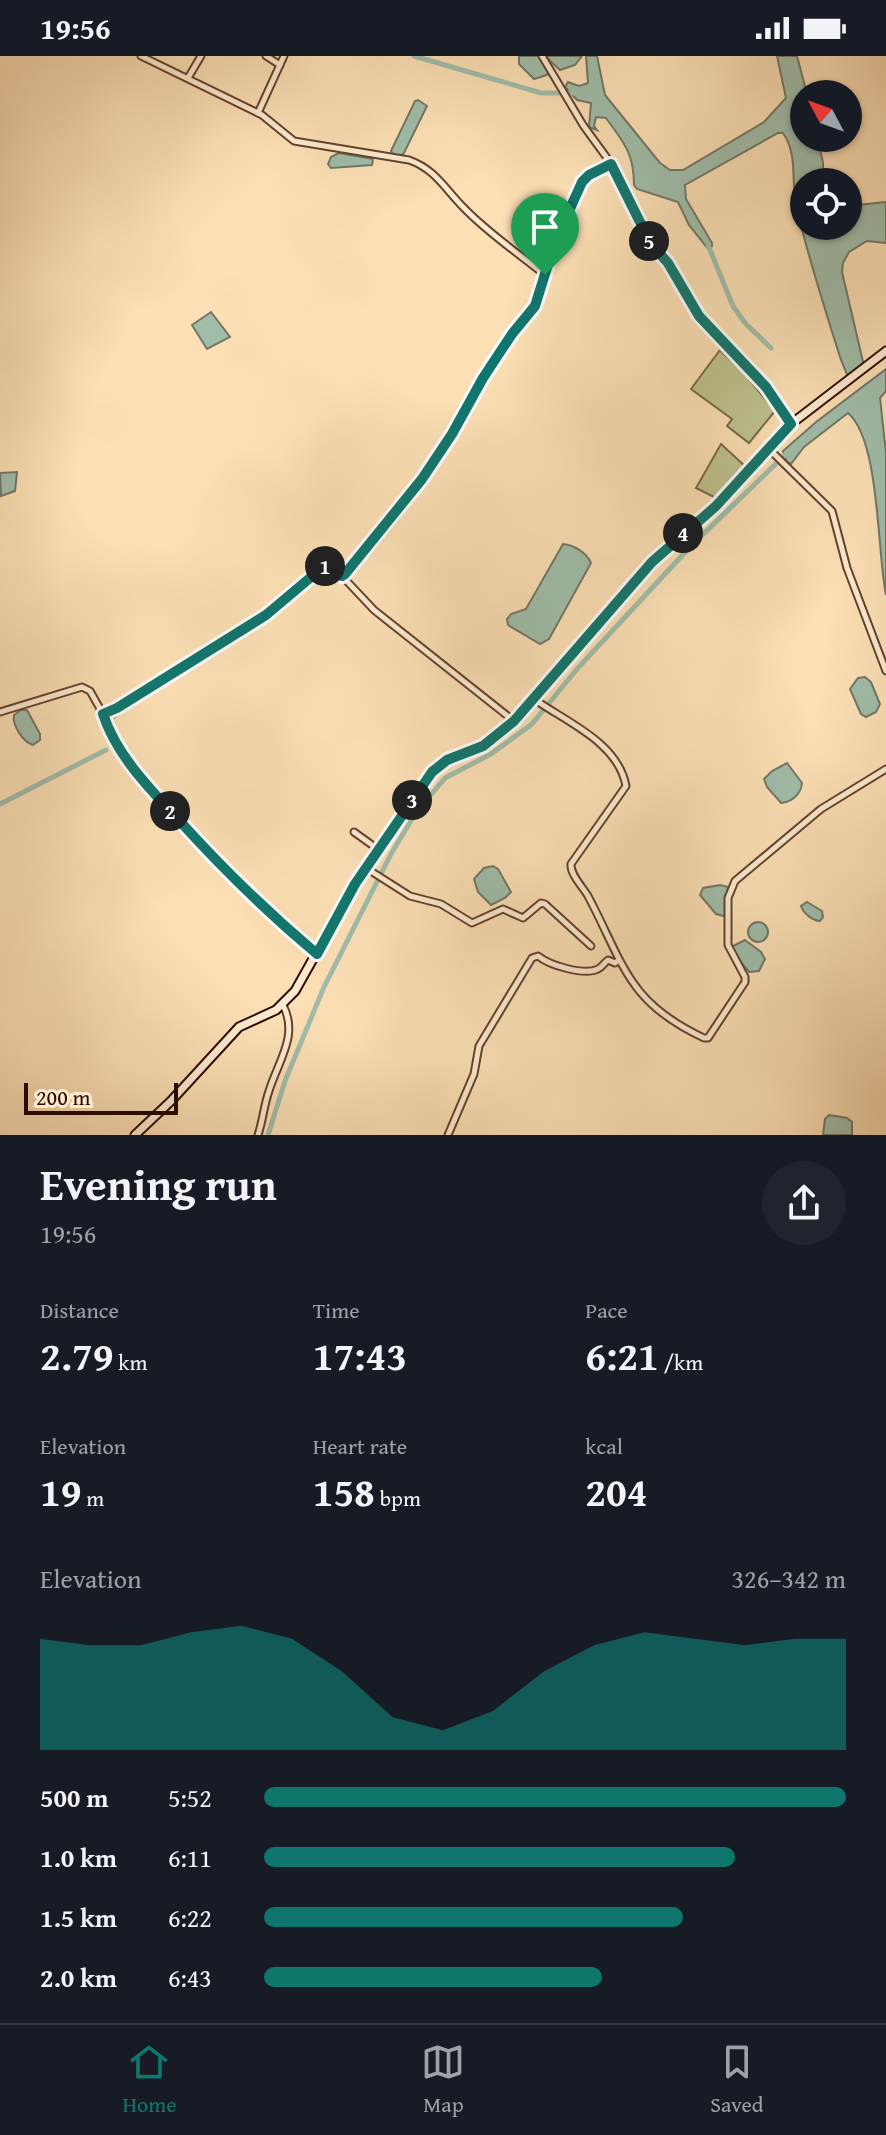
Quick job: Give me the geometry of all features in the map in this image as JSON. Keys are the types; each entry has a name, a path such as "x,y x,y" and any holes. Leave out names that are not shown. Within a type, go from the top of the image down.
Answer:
{"main road":[{"path":"135,1135 239,1027 283,1005 295,991 366,868 440,764 483,746 514,721 652,562 716,506 771,450 791,424 886,351"}],"street":[{"path":"141,56 258,113 294,141 409,160 425,167 464,209 545,275"},
{"path":"188,78 201,56"},
{"path":"266,56 280,65"},
{"path":"258,113 284,56"},
{"path":"542,56 611,164 651,244 668,263 699,316 766,387 791,424"},
{"path":"342,576 401,508 445,445 483,378 535,306 564,219 582,182 611,164"},
{"path":"771,450 832,511 847,568 886,671"},
{"path":"103,714 266,615 323,567 330,567 374,610 514,721"},
{"path":"0,712 82,687 90,691 116,745 148,786 264,909 317,954"},
{"path":"535,700 601,744 617,761 626,786 570,867 587,894 619,960 643,998 659,1013 686,1030 708,1038 745,982 728,945 728,898 732,886 821,809 886,769"},
{"path":"354,832 379,850"},
{"path":"366,868 410,896 441,904 472,923 503,909 523,918 541,903 545,904 591,946"},
{"path":"448,1135 474,1074 479,1046 532,958 538,956 554,966 588,970 597,970 608,960 615,963 619,960"},
{"path":"258,1135 268,1092 285,1050 289,1031 283,1005"}],"green space":[{"path":"720,350 775,411 749,443 727,426 732,419 691,389"},
{"path":"721,444 746,467 716,498 696,488"}],"shaded area":[{"path":"519,56 539,56 549,71 547,75 534,79 519,64"},
{"path":"545,56 582,56 575,65 560,70"},
{"path":"586,56 597,56 605,95 660,163 670,170 683,170 764,122 786,98 777,56 797,56 803,80 790,80 790,147 783,133 778,133 685,185 686,199 712,243 709,250 689,225 678,202 637,189 627,149 606,118 596,117 594,126 597,130 589,127 591,103 577,100 565,87 568,82 579,86 588,83"},
{"path":"418,100 427,106 404,153 400,157 394,156 391,151"},
{"path":"791,152 820,152 823,168 793,168"},
{"path":"339,153 373,159 372,165 331,168 328,164 331,157"},
{"path":"886,202 886,243 867,241 849,252 843,263 842,272 864,366 848,377 805,240 862,240 862,205"},
{"path":"211,312 230,337 207,349 192,325"},
{"path":"886,369 886,391 880,398 886,453 886,595 872,471 858,427 848,413 804,447 791,464 786,461 783,451"},
{"path":"17,472 15,491 1,496 0,473"},
{"path":"563,544 580,550 591,563 549,639 540,644 508,625 507,619 511,614 526,609"},
{"path":"865,677 871,682 880,704 876,712 866,717 861,714 850,689 858,678"},
{"path":"27,710 40,734 40,740 33,745 16,728 14,715"},
{"path":"787,763 802,783 795,797 781,803 764,779"},
{"path":"493,866 498,869 511,892 491,905 478,892 474,879 484,868"},
{"path":"728,887 726,913 723,916 716,914 700,895 703,888"},
{"path":"807,902 822,911 820,921 804,911 801,906"},
{"path":"758,922 765,925 768,932 765,939 758,942 751,939 748,932 751,925"},
{"path":"745,940 765,959 759,971 749,972 731,950"},
{"path":"829,1115 852,1122 852,1135 823,1135 825,1119"}],"waterway":[{"path":"414,56 541,93 575,93"},
{"path":"708,245 733,306 745,323 771,348"},
{"path":"404,497 509,335"},
{"path":"347,579 423,486 495,368"},
{"path":"268,1135 285,1081 324,987 391,854 415,814 445,778 491,754 532,724 577,669 689,548 788,452"},
{"path":"225,638 310,575"},
{"path":"151,782 115,736 112,719 278,612 316,580 328,575 343,580"},
{"path":"0,804 106,750"}],"route":[{"path":"611,164 651,244 668,263 699,316 766,387 791,424 716,506 652,562 514,721 483,746 447,760 432,772 355,884 317,954 264,909 148,786 116,745 103,714 266,615 323,567 330,567 342,576 345,574 422,479 452,434 483,378 535,306 545,275 564,219 582,182 611,164"}]}
